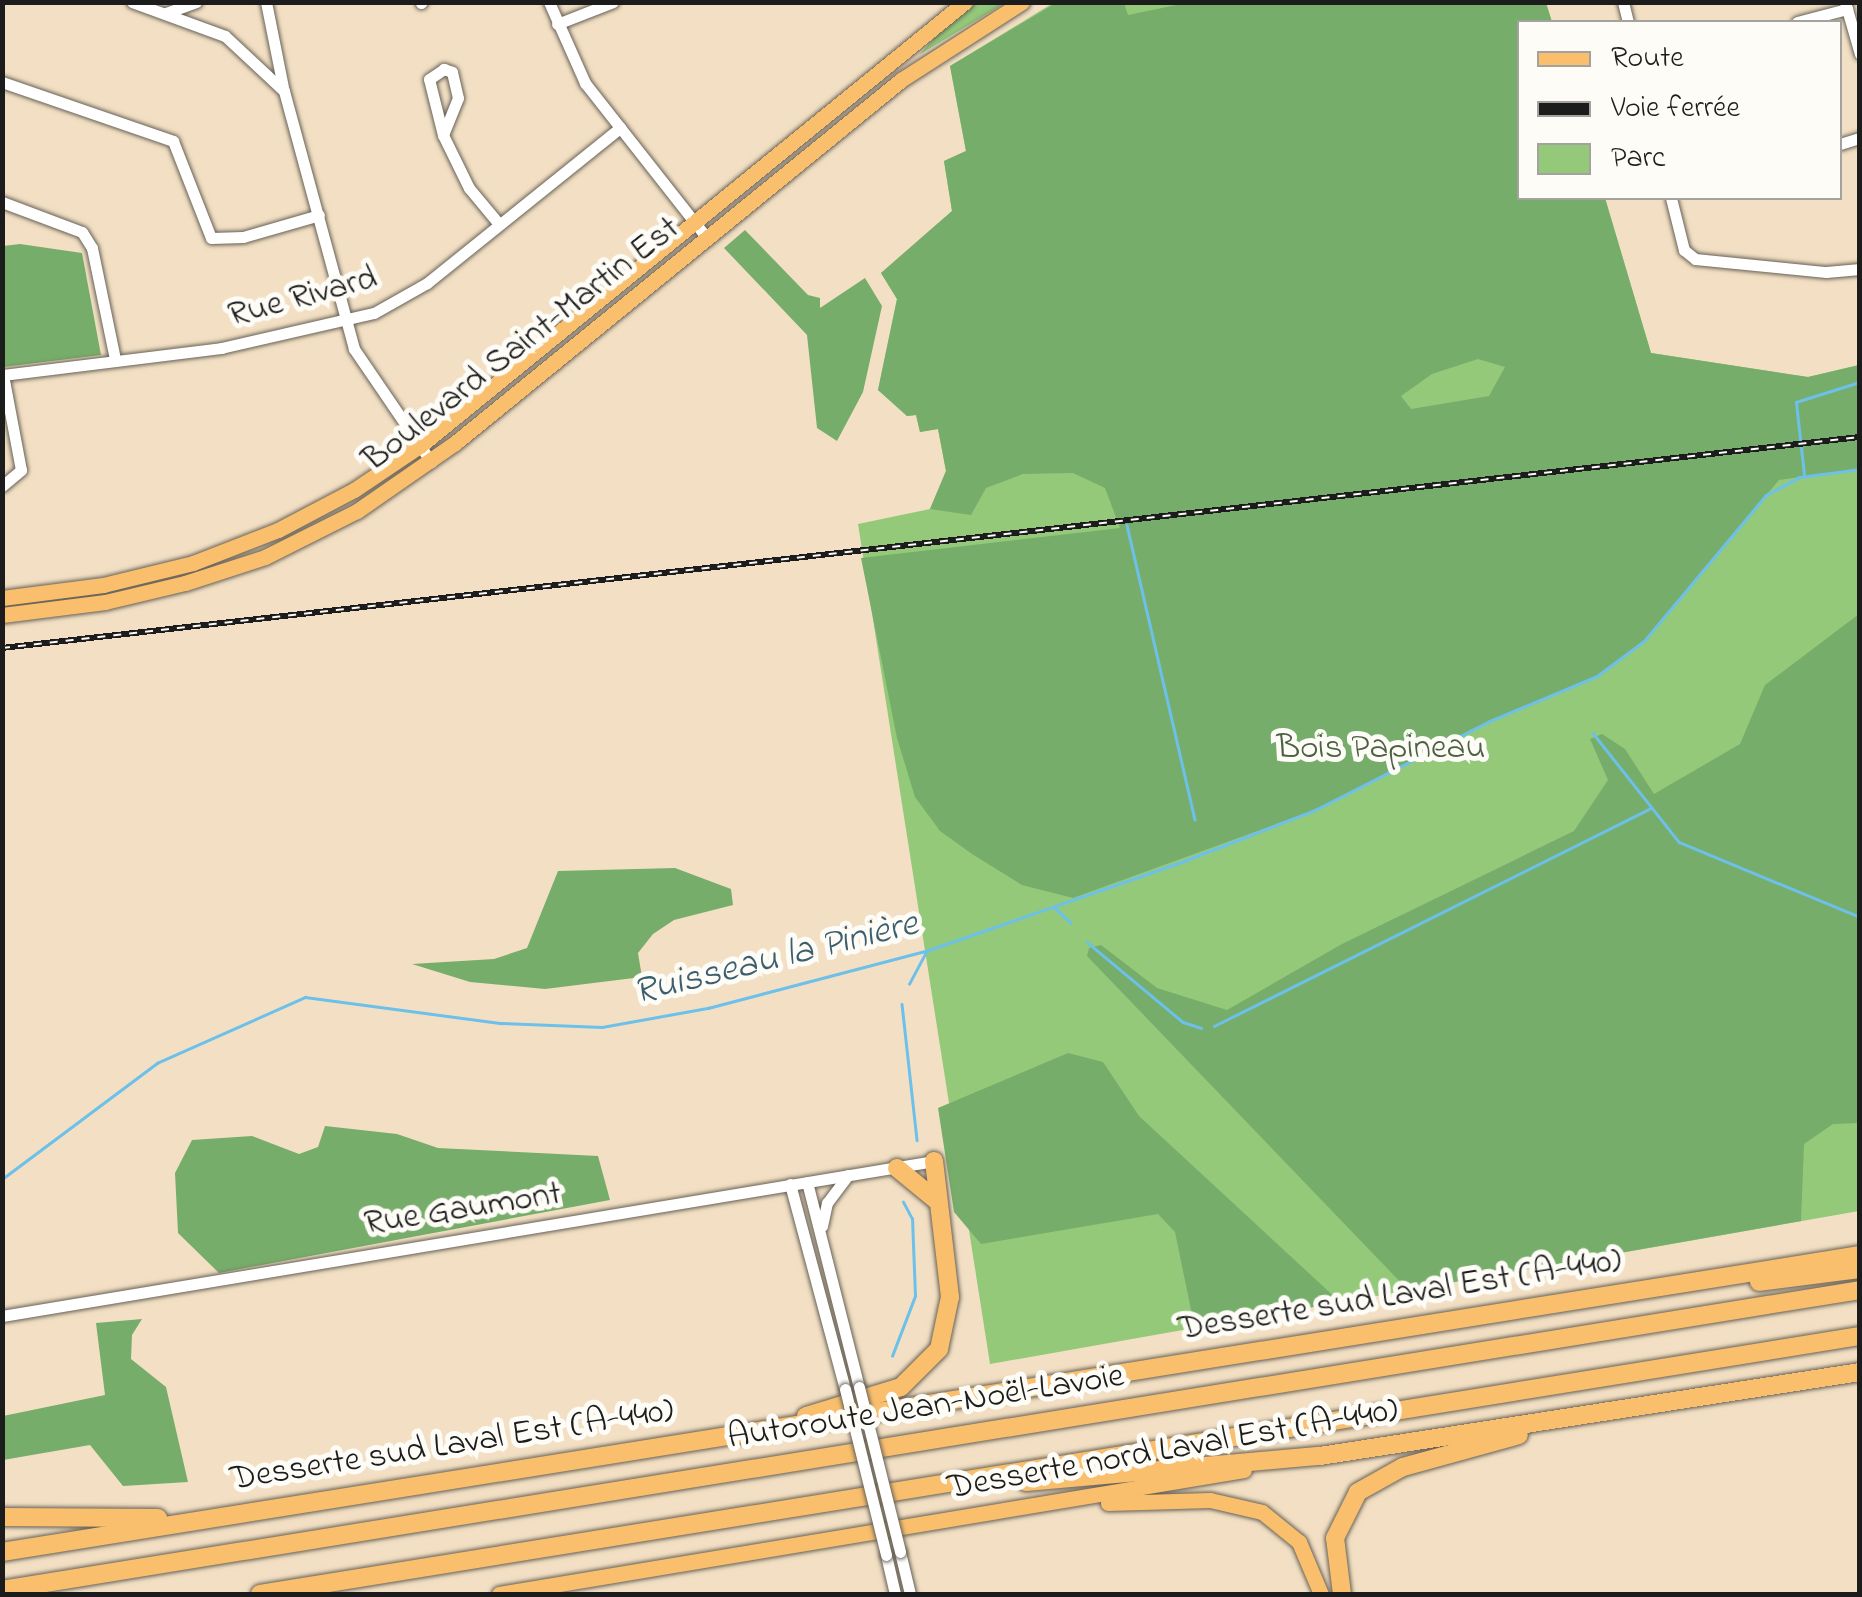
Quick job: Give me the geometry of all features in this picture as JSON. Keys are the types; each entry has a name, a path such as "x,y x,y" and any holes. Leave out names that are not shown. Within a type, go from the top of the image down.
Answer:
{"highway":[{"path":"770,1428 892,1392 929,1365 950,1316 934,1162"},
{"path":"897,1168 922,1182 939,1205"},
{"name":"Desserte sud Laval Est (A-440)","path":"2,1552 1860,1255"},
{"path":"1688,1282 1763,1282 1860,1268"},
{"name":"Autoroute Jean-Noël-Lavoie","path":"2,1590 1860,1290"},
{"path":"260,1594 1860,1336"},
{"name":"Desserte nord Laval Est (A-440)","path":"1320,1456 1860,1372"},
{"path":"1342,1594 1336,1529 1365,1486 1403,1468 1576,1417"},
{"path":"866,1496 1320,1456"},
{"path":"2,1518 208,1518"}],"main road":[{"name":"Boulevard Saint-Martin Est","path":"2,598 133,579 239,547 326,506 421,445 964,2"},
{"name":"Boulevard Saint-Martin Est","path":"2,615 121,599 248,564 332,525 431,462 912,71 1022,2"},
{"path":"842,105 853,118"},
{"path":"768,163 785,173"},
{"name":"Desserte nord Laval Est (A-440)","path":"498,1594 1050,1505 1320,1456"},
{"path":"1050,1505 1210,1500 1248,1506 1295,1536 1321,1594"}],"street":[{"path":"132,2 225,36 284,91"},
{"path":"166,14 196,2"},
{"path":"266,2 284,91 358,357 431,462"},
{"path":"549,2 585,83 706,237"},
{"path":"557,24 613,2"},
{"path":"1803,20 1846,6 1860,54"},
{"path":"443,135 458,98 452,72 444,69 429,78 443,135 469,188 499,224"},
{"path":"2,82 173,140 211,238 243,236 319,215"},
{"name":"Rue Rivard","path":"3,375 221,348 346,321 416,291 620,128"},
{"path":"1672,200 1684,250 1695,259 1826,272 1860,269"},
{"path":"2,202 82,232 92,248 115,359"},
{"path":"2,486 21,470 3,375"},
{"name":"Rue Gaumont","path":"2,1316 934,1162"},
{"path":"822,1226 827,1203 848,1175"},
{"path":"807,1182 822,1226 910,1594"},
{"path":"790,1184 895,1594"}],"green space":[{"path":"1191,2 1546,3 1551,20 1517,20 1517,200 1606,200 1651,353 1808,377 1859,365 1859,469 1779,480 1644,641 1597,676 1490,721 1315,810 1073,898 1022,885 972,854 940,831 915,797 897,738 861,558 1120,528 1105,488 1073,473 1023,474 986,488 971,515 930,509 946,471 938,429 920,432 916,415 907,416 878,390 897,299 881,273 952,211 944,161 966,151 950,66 1056,3 1124,3 1128,15","holes":["1478,359 1505,367 1489,396 1411,409 1401,396 1432,374"]},
{"path":"975,3 1005,3 919,55 936,36"},
{"name":"Bois Papineau","path":"1053,3 1546,3 1551,20 1517,20 1517,200 1606,200 1651,353 1808,377 1859,365 1859,1211 990,1364 858,524 930,509 946,471 938,429 920,432 916,415 907,416 878,390 897,299 881,273 952,211 944,161 966,151 950,66"},
{"path":"745,230 808,295 820,298 820,308 865,278 882,306 863,392 837,441 817,428 807,335 724,248"},
{"path":"20,244 82,253 101,355 3,367 3,246"},
{"path":"1859,614 1859,1123 1833,1124 1804,1144 1801,1221 1408,1290 1087,956 1089,948 1101,945 1157,988 1227,1010 1342,944 1574,831 1608,780 1590,739 1602,734 1625,749 1654,794 1740,744 1765,685"},
{"path":"675,868 731,889 733,905 674,920 653,934 638,953 642,977 545,989 470,982 412,964 494,959 527,948 558,871"},
{"path":"1068,1053 1103,1062 1139,1116 1340,1302 1195,1329 1175,1232 1158,1214 981,1244 954,1212 938,1108"},
{"path":"325,1126 397,1134 438,1148 598,1156 610,1200 219,1273 178,1233 175,1173 192,1140 252,1136 299,1154 318,1147"},
{"path":"142,1319 132,1335 131,1359 166,1387 188,1482 123,1486 90,1445 3,1460 3,1416 105,1395 96,1323"}],"waterway":[{"path":"1804,475 1796,402 1860,382"},
{"name":"Ruisseau la Pinière","path":"2,1179 157,1063 305,997 501,1023 602,1027 708,1008 926,951 1184,861 1315,810 1490,721 1597,676 1644,641 1766,495 1800,477 1860,469"},
{"path":"1127,525 1195,819"},
{"path":"1593,733 1679,842 1860,917"},
{"path":"1214,1026 1650,809"},
{"path":"1054,907 1071,923"},
{"path":"1087,942 1183,1022 1201,1028"},
{"path":"909,984 925,954"},
{"path":"902,1004 917,1140"},
{"path":"892,1356 915,1296 912,1219 903,1202"}],"railway":[{"path":"2,648 1860,437"}]}
